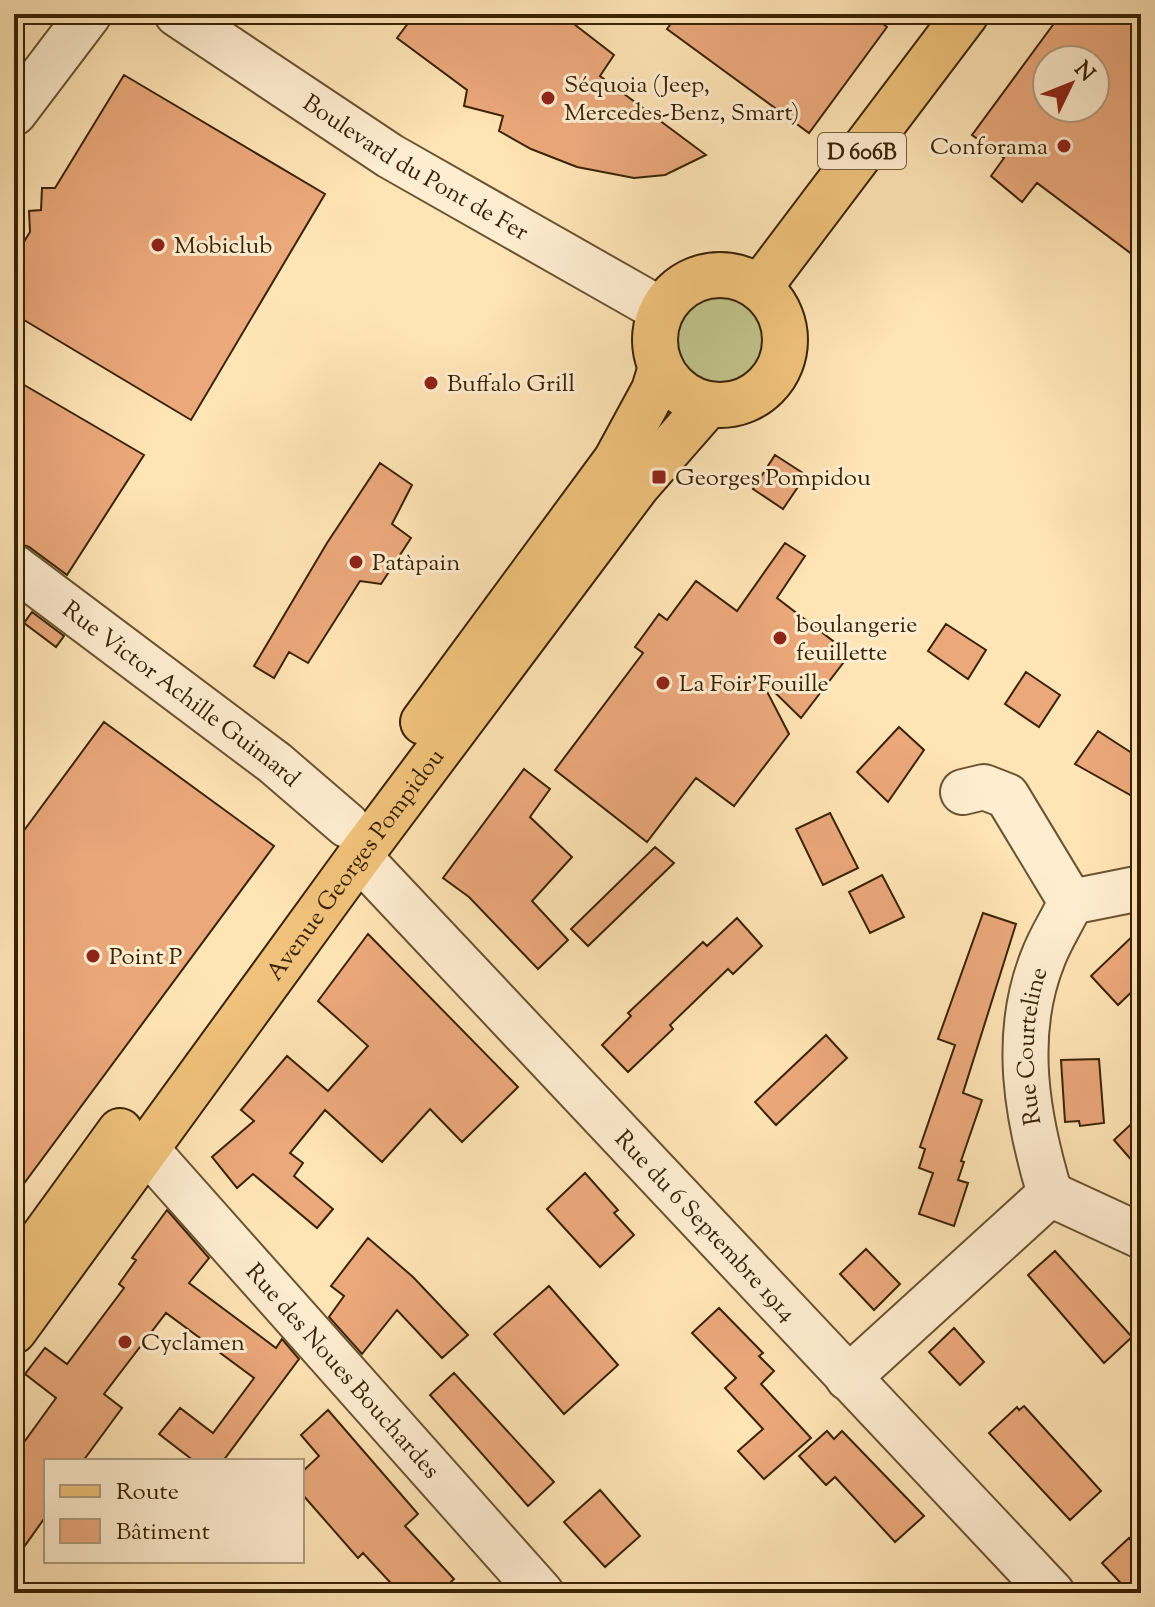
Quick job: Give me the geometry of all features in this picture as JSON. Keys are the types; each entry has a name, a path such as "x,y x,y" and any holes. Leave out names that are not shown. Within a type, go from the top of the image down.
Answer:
{"main road":[{"name":"D 606B","path":"759,288 966,14"},
{"path":"724,274 747,280 759,288 777,308 784,329 786,348 775,377 750,398 707,406 685,396 667,380 661,367 657,341 661,310 680,288 697,278 724,274"},
{"name":"Avenue Georges Pompidou","path":"14,1331 145,1148 616,460 654,390 661,367"},
{"name":"Avenue Georges Pompidou","path":"14,1277 353,841 637,486 707,406"}],"street":[{"path":"14,113 89,14"},
{"name":"Boulevard du Pont de Fer","path":"182,17 390,156 661,310"},
{"name":"Rue Victor Achille Guimard","path":"14,567 275,763 353,841"},
{"path":"963,792 984,787 1007,796 1071,902 1141,888"},
{"name":"Rue du 6 Septembre 1914","path":"353,841 848,1378 1052,1593"},
{"name":"Rue Courteline","path":"1050,1194 1038,1155 1024,1079 1028,1012 1043,958 1071,902"},
{"name":"Rue des Noues Bouchardes","path":"145,1148 517,1585"},
{"path":"848,1378 1050,1194 1141,1236"}],"green space":[{"path":"721,296 738,300 752,309 761,323 765,340 761,357 752,371 738,380 721,384 704,380 690,371 681,357 677,340 681,323 690,309 704,300"}],"building":[{"name":"Séquoia (Jeep, Mercedes-Benz, Smart)","path":"415,14 561,14 614,55 600,76 706,155 665,175 634,178 577,167 531,149 499,131 503,116 464,106 467,90 397,38"},
{"path":"678,14 870,14 887,27 809,133 667,29"},
{"name":"Conforama","path":"1061,14 1141,14 1141,261 1037,183 1022,202 991,176 1004,158 972,135 1031,55 1031,124 1111,124 1111,44 1039,44"},
{"name":"Mobiclub","path":"124,75 325,194 191,420 14,314 14,258 30,232 29,211 41,210 42,188 55,188"},
{"path":"14,379 144,455 67,575 29,547 14,542"},
{"path":"775,455 806,475 783,509 753,489"},
{"name":"Patàpain","path":"380,463 412,485 392,524 411,538 381,584 360,581 308,663 289,652 274,678 254,666 327,543"},
{"path":"785,543 805,556 777,598 850,654 801,718 760,678 789,734 734,806 696,778 647,842 555,770 643,653 635,647 659,614 667,620 696,581 737,611"},
{"path":"32,612 64,636 56,647 24,623"},
{"path":"946,624 986,650 968,679 928,651"},
{"path":"1026,672 1060,695 1039,727 1005,704"},
{"name":"Point P","path":"104,722 274,846 14,1197 14,844"},
{"path":"899,727 924,750 888,802 857,772"},
{"path":"1098,731 1141,759 1141,801 1075,764"},
{"path":"524,769 550,789 530,817 572,857 532,901 568,940 538,969 469,897 443,878"},
{"path":"830,813 858,868 823,885 796,829"},
{"path":"655,847 674,863 588,946 571,929"},
{"path":"882,875 904,917 870,933 849,892"},
{"path":"983,913 1016,924 963,1093 982,1100 961,1161 964,1162 958,1180 968,1183 954,1226 919,1214 933,1173 919,1168 925,1149 920,1147 955,1045 938,1039"},
{"path":"737,918 762,946 733,974 728,969 670,1025 673,1029 628,1072 602,1045 631,1016 628,1013 703,942 707,946"},
{"path":"1141,928 1141,983 1118,1005 1091,976"},
{"path":"368,934 518,1087 462,1142 430,1109 382,1162 325,1110 290,1153 303,1163 294,1176 333,1209 317,1228 253,1174 237,1188 212,1157 254,1121 241,1110 287,1056 328,1091 368,1046 318,1001"},
{"path":"826,1035 847,1058 776,1125 755,1102"},
{"path":"1099,1059 1104,1123 1080,1126 1079,1121 1065,1122 1061,1060"},
{"path":"1141,1115 1141,1171 1114,1140"},
{"path":"585,1173 618,1210 614,1213 634,1235 600,1267 547,1209"},
{"path":"167,1210 209,1258 189,1283 276,1348 282,1339 299,1359 224,1459 191,1459 159,1434 180,1408 213,1433 254,1378 166,1313 104,1394 122,1408 84,1459 44,1459 44,1519 14,1561 14,1456 56,1398 25,1374 45,1348 67,1364 124,1288 119,1284 136,1260 132,1258"},
{"path":"368,1238 413,1277 468,1335 442,1358 397,1310 362,1354 329,1317 344,1296 331,1286"},
{"path":"866,1249 900,1284 874,1310 840,1274"},
{"path":"1055,1251 1132,1337 1104,1363 1028,1275"},
{"path":"549,1286 618,1365 564,1414 494,1334"},
{"path":"719,1308 763,1353 759,1356 774,1371 761,1384 811,1438 764,1479 738,1451 763,1429 725,1388 736,1378 692,1333"},
{"path":"954,1328 984,1362 960,1385 929,1352"},
{"path":"454,1373 554,1482 528,1506 430,1395"},
{"path":"1024,1406 1101,1491 1070,1520 989,1433 1017,1407 1019,1410"},
{"path":"328,1410 418,1514 405,1526 454,1579 440,1593 400,1593 363,1553 358,1558 304,1496 304,1470 319,1456 301,1435"},
{"path":"827,1431 834,1439 842,1431 924,1516 895,1542 835,1477 826,1485 799,1456"},
{"path":"600,1490 640,1536 605,1567 564,1522"},
{"path":"1129,1538 1141,1551 1141,1593 1130,1593 1102,1563"}],"place":[{"name":"Séquoia (Jeep, Mercedes-Benz, Smart)","path":"548,98"},
{"name":"Conforama","path":"1064,146"},
{"name":"Mobiclub","path":"158,245"},
{"name":"Buffalo Grill","path":"431,383"},
{"name":"Georges Pompidou","path":"659,477"},
{"name":"Patàpain","path":"356,562"},
{"name":"boulangerie feuillette","path":"780,638"},
{"name":"La Foir'Fouille","path":"663,683"},
{"name":"Point P","path":"93,956"},
{"name":"Cyclamen","path":"125,1342"}]}
